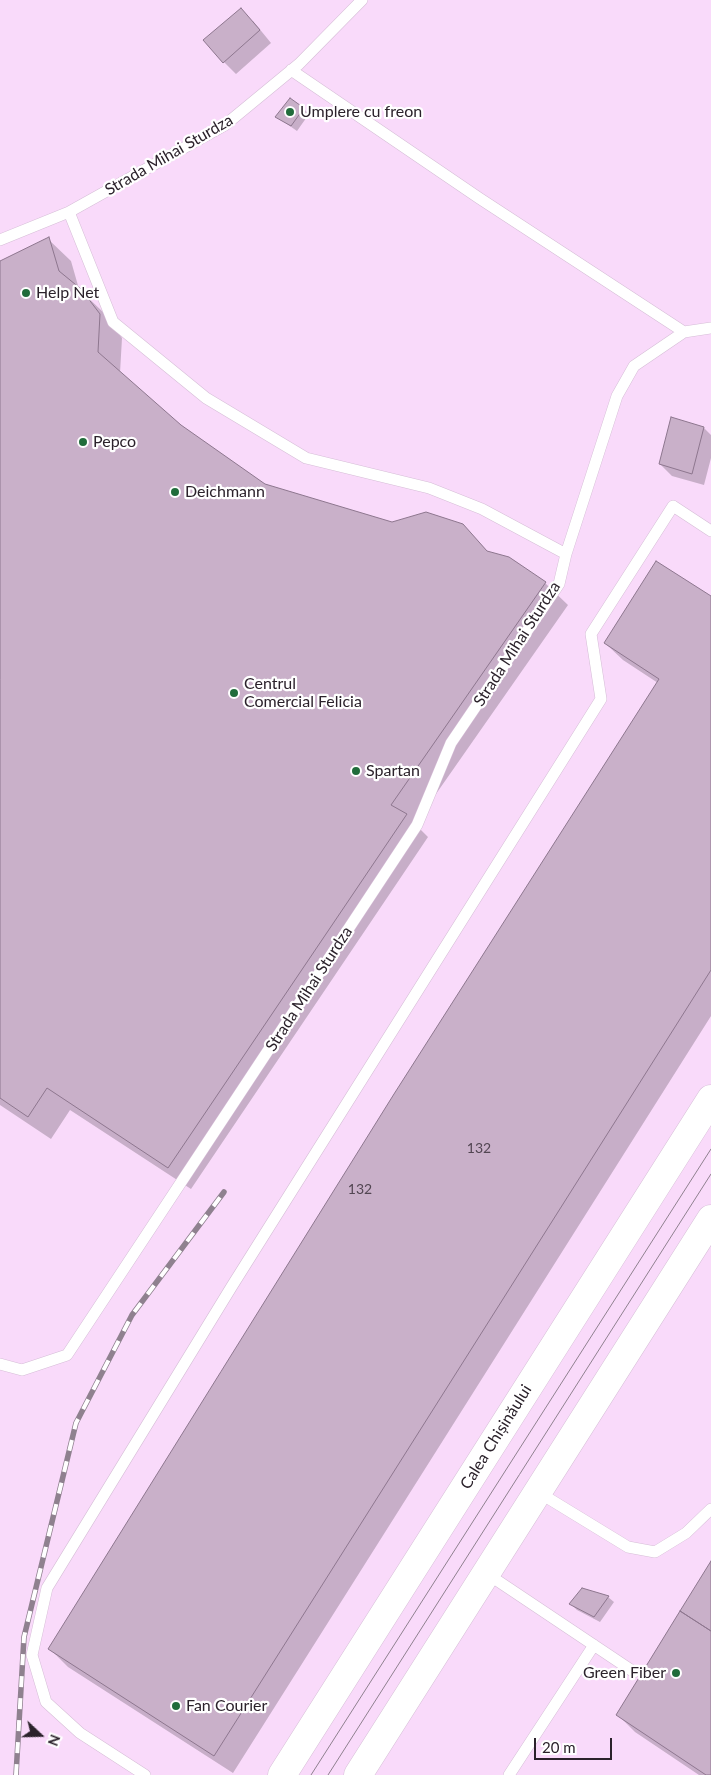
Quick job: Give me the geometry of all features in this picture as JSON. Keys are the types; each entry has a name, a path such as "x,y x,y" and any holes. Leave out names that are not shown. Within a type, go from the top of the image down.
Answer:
{"main road":[{"name":"Calea Chișinăului","path":"282,1775 711,1099"},
{"path":"358,1775 711,1220"}],"lane":[{"name":"Strada Mihai Sturdza","path":"0,240 69,212 224,126 291,70 362,0"},
{"path":"291,70 479,198 684,332"},
{"path":"69,212 113,322 206,398 306,458 429,488 482,509 566,554"},
{"name":"Strada Mihai Sturdza","path":"0,1364 22,1370 67,1355 417,825 451,743 559,584 566,554 617,396 634,366 684,332 711,328"},
{"path":"144,1775 80,1733 46,1702 32,1655 47,1588 232,1286 602,699 590,634 673,506 711,530"},
{"path":"538,1492 628,1547 655,1552 686,1533 711,1509"},
{"path":"486,1573 634,1672"},
{"path":"509,1775 594,1645"}],"shaded area":[{"path":"0,0 711,0 711,1775 0,1775"}],"building":[{"path":"241,8 260,30 223,63 203,40"},
{"name":"Umplere cu freon","path":"290,98 304,108 291,126 275,117"},
{"name":"Centrul Comercial Felicia","path":"49,237 59,271 81,289 100,314 98,352 181,425 265,484 392,522 426,512 463,524 487,551 509,557 546,582 391,805 407,814 168,1168 47,1088 28,1117 0,1098 0,261"},
{"path":"671,417 704,427 692,474 659,464"},
{"path":"656,561 711,596 711,970 214,1756 48,1649 394,1094 659,679 604,643"},
{"path":"711,1561 711,1631 680,1611"},
{"path":"582,1588 609,1596 594,1617 569,1604"},
{"name":"Green Fiber","path":"680,1611 711,1631 711,1775 706,1775 616,1715"}],"tram line":[{"path":"311,1775 711,1149"},
{"path":"328,1775 711,1174"}],"railway":[{"path":"16,1775 24,1637 76,1423 132,1315 224,1192"}],"place":[{"name":"Umplere cu freon","path":"290,112"},
{"name":"Help Net","path":"26,293"},
{"name":"Pepco","path":"83,442"},
{"name":"Deichmann","path":"175,492"},
{"name":"Centrul Comercial Felicia","path":"234,693"},
{"name":"Spartan","path":"356,771"},
{"name":"Green Fiber","path":"676,1673"},
{"name":"Fan Courier","path":"176,1706"}]}
